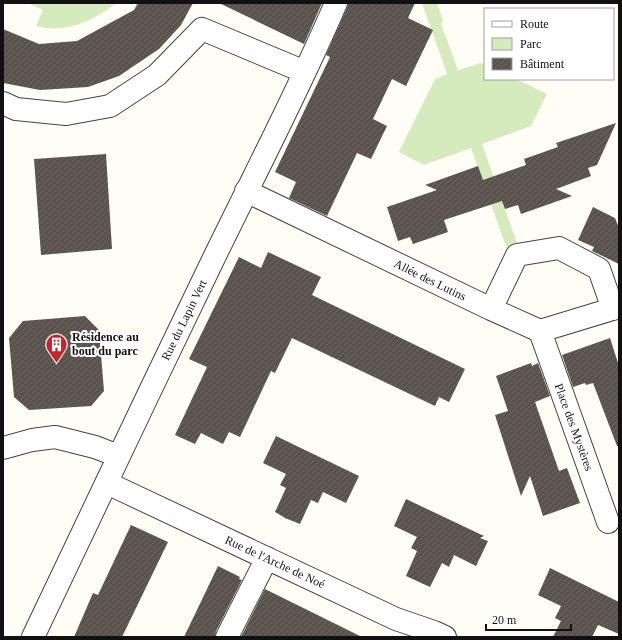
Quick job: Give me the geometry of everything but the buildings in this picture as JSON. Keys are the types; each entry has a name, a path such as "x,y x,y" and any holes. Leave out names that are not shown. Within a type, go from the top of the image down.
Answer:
{"street":[{"name":"Rue du Lapin Vert","path":"33,637 118,456 305,72 336,3"},
{"path":"3,103 16,110 66,114 110,106 157,75 202,29 305,72"},
{"name":"Allée des Lutins","path":"246,191 491,309 540,331"},
{"path":"491,309 517,255 559,248 599,269 616,308 540,331"},
{"name":"Place des Mystères","path":"540,331 608,522"},
{"path":"3,448 32,440 55,437 95,447 118,456"},
{"name":"Rue de l'Arche de Noé","path":"107,482 396,619 446,637"},
{"path":"227,637 267,558"}],"green space":[{"path":"28,3 116,3 98,15 78,24 68,27 47,28 36,26 43,10"},
{"path":"422,3 437,3 443,20 441,24 458,70 481,63 484,64 484,80 518,80 547,94 531,126 482,144 519,249 508,252 471,148 424,165 399,152 435,79 447,74"}],"place":[{"name":"Résidence au bout du parc","path":"56,364"}]}
